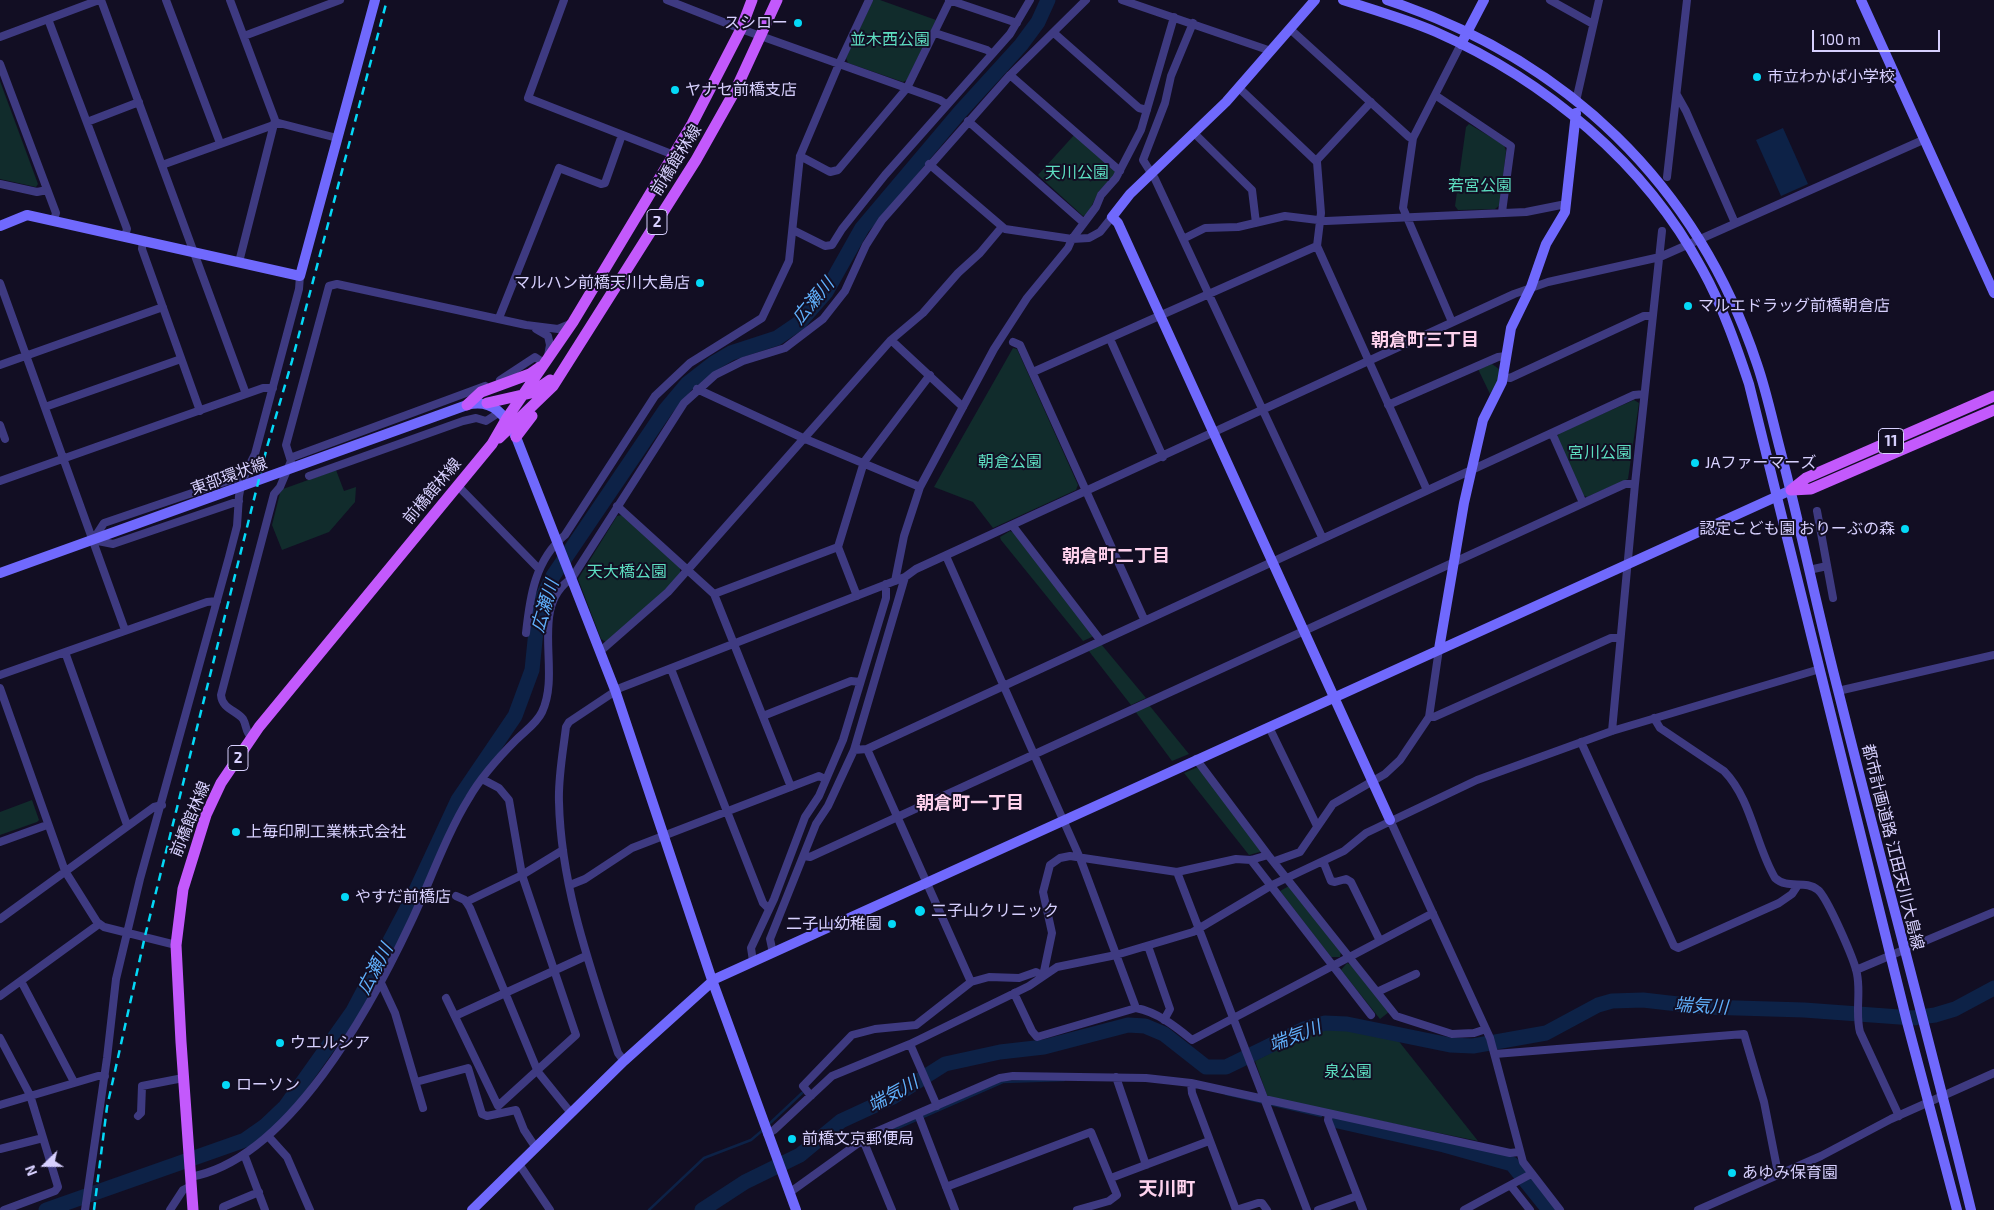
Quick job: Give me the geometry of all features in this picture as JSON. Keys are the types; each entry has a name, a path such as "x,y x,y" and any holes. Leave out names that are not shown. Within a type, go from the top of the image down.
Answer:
{"main road":[{"name":"前橋館林線","path":"509,424 523,395 573,322 704,104 741,29 752,0"},
{"name":"前橋館林線","path":"193,1210 183,1078 176,945 183,889 200,829 221,783 252,738 492,443 509,424 553,386 728,106 777,0"},
{"path":"487,403 523,395 547,383 585,332"},
{"path":"467,405 481,392 530,374 544,362"},
{"name":"11","path":"1791,490 1806,478 1994,396"},
{"name":"11","path":"1791,490 1811,489 1994,410"}],"street":[{"path":"0,37 100,0 195,252 246,394"},
{"path":"166,0 220,142"},
{"path":"230,0 274,116 275,124 239,262"},
{"path":"244,36 340,0"},
{"path":"85,1210 105,1076 116,979 127,932 237,526 239,501 245,475 255,454 299,289 300,276 375,0"},
{"path":"564,0 528,98 674,155"},
{"path":"667,0 741,29 940,100 946,104"},
{"path":"526,633 530,603 538,568 559,545 655,396 690,362 762,318 787,266 800,156 839,64 869,0"},
{"path":"800,156 830,172 835,172 907,88 950,0 1018,23"},
{"path":"792,230 825,246 832,245 858,208 1018,23 1030,0"},
{"path":"170,1210 190,1177 222,1168 268,1136 288,1118 310,1091 345,1041 381,983 468,798 494,762 543,711 550,670 547,629 551,605 557,590 617,506 677,412 697,390 725,369 792,344 823,319 845,291 876,228 968,120 1010,75 1086,0"},
{"path":"1122,0 1174,16 1271,51"},
{"path":"929,164 1001,228 1072,239 1095,236 1130,194 1239,88 1315,0"},
{"name":"都市計画道路 江田天川大島線","path":"1343,0 1407,21 1461,44 1535,88 1576,118 1640,181 1688,245 1703,270 1735,342 1749,384 1907,1022 1930,1102 1957,1210"},
{"name":"都市計画道路 江田天川大島線","path":"1387,0 1468,32 1530,67 1576,101 1641,162 1674,202 1700,239 1734,306 1752,351 1791,490 1838,691 1971,1210"},
{"path":"1452,322 1402,208 1413,138 1484,0"},
{"path":"1550,0 1593,24"},
{"path":"1275,861 1300,852 1333,804 1392,769 1429,717 1471,469 1483,420 1503,377 1509,332 1531,287 1546,244 1564,216 1576,118 1576,101 1599,0"},
{"path":"1667,177 1687,0"},
{"path":"1862,0 1923,140 1994,293"},
{"path":"895,581 904,536 920,487 994,349 1027,298 1068,248 1072,239 1094,210 1101,195 1120,171 1141,130 1174,16"},
{"path":"48,19 127,229 125,236"},
{"path":"1193,23 1171,76 1157,126 1143,156 1143,160 1152,172 1322,537"},
{"path":"1290,29 1413,138"},
{"path":"935,33 987,50 992,54"},
{"path":"1054,33 1139,108 1146,110"},
{"path":"0,64 56,213 54,220"},
{"path":"1010,75 1120,171"},
{"path":"1239,88 1316,161 1321,220 1317,246 1426,490"},
{"path":"1435,95 1511,146 1502,212"},
{"path":"1677,95 1736,223"},
{"path":"87,122 139,102"},
{"path":"1316,161 1371,102"},
{"path":"968,120 1084,223"},
{"path":"162,165 220,142 275,124 283,123 337,138"},
{"path":"1194,133 1252,190 1256,223"},
{"path":"499,318 559,168 601,184 605,183 622,136"},
{"path":"624,1061 618,1053 586,956 563,850 558,802 566,727 569,722 615,690 905,577 916,569 1085,490 1531,287 1660,257 1923,140"},
{"path":"0,184 37,192 47,190"},
{"path":"1183,239 1205,228 1238,227 1290,216 1321,220 1526,212 1566,204"},
{"path":"0,226 27,215 300,276"},
{"path":"1112,217 1118,223 1215,432 1490,1038 1526,1178 1560,1210"},
{"path":"599,650 668,592 892,340 923,313 958,273 980,254 1001,228"},
{"path":"1612,731 1644,394 1662,231"},
{"path":"143,240 142,249 200,411"},
{"path":"1033,372 1317,246"},
{"path":"0,283 125,630"},
{"path":"252,738 246,731 243,720 223,702 222,694 274,494 280,487 291,461 286,445 330,285 337,284 526,325 561,329 568,327 573,322"},
{"path":"0,365 163,307"},
{"path":"1503,377 1510,378 1644,316 1652,316"},
{"path":"290,458 494,383 535,357 544,362 550,345 548,336 526,325"},
{"path":"1110,338 1163,456"},
{"path":"892,340 963,407"},
{"path":"1013,342 1020,345 1033,372 1144,619"},
{"path":"1388,405 1498,357 1506,356"},
{"path":"45,407 181,359"},
{"path":"857,596 838,547 864,462 930,375"},
{"path":"0,481 263,388 273,388"},
{"path":"697,390 803,438 920,487"},
{"path":"854,750 866,749 1471,469 1634,395 1644,394"},
{"name":"東部環状線","path":"0,573 164,516 467,405 478,402 487,403"},
{"path":"487,403 509,424 559,545 615,690 712,980 796,1210"},
{"path":"309,476 463,421 476,418 509,424"},
{"path":"0,424 5,439"},
{"path":"1552,433 1583,503"},
{"path":"93,540 104,522 245,475"},
{"path":"804,856 810,857 1625,484 1635,484"},
{"path":"458,486 538,568"},
{"path":"476,1208 624,1061 712,980 1791,490"},
{"path":"93,540 113,544 239,501"},
{"path":"617,506 714,594 791,787"},
{"path":"1817,511 1833,598"},
{"path":"1012,525 1101,641"},
{"path":"714,594 838,547"},
{"path":"946,556 1080,858 1136,1008"},
{"path":"1809,570 1827,566"},
{"path":"773,953 770,939 816,824 828,806 854,750 905,577"},
{"path":"753,961 751,948 805,817 818,796 843,740 886,598 886,584"},
{"path":"0,675 207,602 217,601"},
{"path":"1429,717 1434,717 1611,638 1620,638"},
{"path":"65,652 127,825"},
{"path":"1838,691 1994,655"},
{"path":"670,668 763,904 769,908"},
{"path":"767,1134 774,1130 832,1076 910,1044 1014,994 1057,967 1116,955 1199,928 1272,885 1344,851 1366,833 1390,820 1481,778 1612,731 1820,669"},
{"path":"763,716 851,681 860,682"},
{"path":"0,688 64,871 99,924 176,945"},
{"path":"1654,718 1660,728 1726,774 1742,797 1775,878 1785,884 1812,886 1825,897 1856,970 1857,1019 1864,1043 1899,1116"},
{"path":"1269,727 1317,826"},
{"path":"1581,742 1674,946 1678,948 1780,903 1792,894 1798,885"},
{"path":"866,749 971,982"},
{"path":"1196,759 1268,854 1399,1018 1452,1034 1474,1033 1486,1029"},
{"path":"570,885 585,879 625,852 663,836 819,776 826,779"},
{"path":"446,998 498,1106 538,1072 576,1035 522,875 509,800 499,788 482,779"},
{"path":"0,919 127,825 154,807 162,806"},
{"path":"0,842 47,825"},
{"path":"466,902 522,875 563,850"},
{"path":"1043,976 1052,933 1043,892 1049,867 1060,858 1080,858 1177,872 1236,859 1251,860 1268,854"},
{"path":"1251,860 1371,1015"},
{"path":"1324,861 1333,882 1346,879 1351,882 1380,941"},
{"path":"1177,872 1235,1018 1307,1210"},
{"path":"456,896 466,902 538,1072 571,1113"},
{"path":"1856,970 1994,912"},
{"path":"1014,994 1032,1031 1037,1037 1136,1008 1147,1011 1164,1020 1192,1040 1433,913"},
{"path":"0,996 99,924"},
{"path":"1148,946 1170,1009 1164,1020"},
{"path":"455,1016 586,956"},
{"path":"811,1096 803,1086 848,1037 876,1029 919,1024 971,982 984,977 1017,978 1038,972 1043,976"},
{"path":"1028,974 1033,978 1032,984"},
{"path":"1377,992 1416,974"},
{"path":"21,981 74,1082"},
{"path":"381,983 395,1012 423,1108"},
{"path":"1494,1051 1744,1034 1764,1102 1778,1173"},
{"path":"0,1038 30,1095 57,1180 57,1189 4,1210"},
{"path":"910,1044 937,1106"},
{"path":"416,1082 468,1068 482,1114 487,1116 516,1110 524,1130 536,1148"},
{"path":"1698,1210 1778,1173 1821,1156 1899,1116 1994,1073"},
{"path":"0,1105 74,1082 105,1076"},
{"path":"790,1193 863,1140 1007,1076 1159,1078 1191,1083 1510,1152 1519,1152"},
{"path":"1116,1077 1146,1165"},
{"path":"138,1116 142,1113 142,1082 183,1078"},
{"path":"1191,1083 1192,1093 1236,1210 1258,1202 1262,1203 1267,1210"},
{"path":"918,1114 955,1210"},
{"path":"1329,1114 1328,1120 1363,1210"},
{"path":"946,1187 1089,1132 1095,1135 1116,1192 1115,1197 1079,1210"},
{"path":"268,1136 287,1157 310,1210"},
{"path":"0,1149 43,1138"},
{"path":"863,1140 892,1210"},
{"path":"1111,1178 1210,1141"},
{"path":"244,1154 265,1210"},
{"path":"519,1164 550,1210"},
{"path":"1464,1210 1526,1178"},
{"path":"1512,1186 1530,1210"},
{"path":"223,1210 223,1207 259,1192"},
{"path":"1318,1210 1357,1196"}],"green space":[{"name":"並木西公園","path":"873,0 880,0 936,20 907,80 903,82 848,63 846,58"},
{"path":"0,81 38,184 36,187 0,179"},
{"name":"若宮公園","path":"1469,124 1504,145 1506,151 1500,205 1495,209 1458,210 1455,206 1466,127"},
{"name":"天川公園","path":"1075,134 1115,170 1115,175 1099,191 1087,215 1083,216 1038,175"},
{"name":"朝倉公園","path":"1013,348 1017,349 1078,485 1076,490 993,528 973,502 934,487"},
{"path":"1492,364 1499,369 1499,379 1490,394 1478,369"},
{"name":"宮川公園","path":"1634,400 1639,403 1628,479 1587,497 1582,495 1557,438 1559,433"},
{"path":"336,470 344,491 356,487 355,502 329,532 282,550 272,525 280,493 283,489"},
{"name":"天大橋公園","path":"622,515 680,567 680,573 665,591 606,642 601,639 578,579 617,516"},
{"path":"1010,531 1014,533 1094,636 1083,641 1001,540 1000,537"},
{"path":"1101,644 1146,698 1131,705 1088,650"},
{"path":"1149,705 1189,754 1172,761 1135,711"},
{"path":"1198,767 1263,851 1249,855 1184,773"},
{"path":"32,800 39,820 0,835 0,812"},
{"path":"1289,886 1341,952 1340,957 1331,957 1280,891"},
{"path":"1347,963 1351,965 1389,1012 1380,1019 1341,970"},
{"name":"泉公園","path":"1336,1028 1397,1039 1478,1141 1268,1098 1255,1061 1304,1037"}],"water":[{"path":"1783,128 1808,184 1781,196 1756,140"}],"waterway":[{"name":"広瀬川","path":"46,1210 245,1140 265,1126 285,1107 353,1011 412,899 458,800 515,716 532,670 537,621 542,598 553,576 666,409 687,384 714,363 731,353 777,338 799,323 826,292 862,228 960,112 1021,45 1038,22 1048,0"},
{"name":"端気川","path":"702,1210 745,1182 800,1155 841,1121 893,1097 945,1064 1000,1052 1044,1047 1128,1025 1145,1026 1164,1034 1206,1067 1226,1067 1304,1029 1325,1023 1347,1024 1450,1045 1473,1046 1546,1033 1598,1005 1612,1001 1643,1000 1704,1007 1804,1010 1913,1018 1935,1015 1955,1009 1994,988"},
{"path":"877,1137 1003,1082 1064,1080"},
{"path":"768,1125 802,1093"},
{"path":"1226,1094 1321,1116"},
{"path":"1338,1121 1444,1145 1512,1164 1549,1210"},
{"path":"649,1210 704,1158 751,1140 764,1129"}],"railway":[{"path":"94,1210 107,1107 145,936 267,447 292,361 387,0"}],"place":[{"name":"スシロー","path":"798,23"},
{"name":"市立わかば小学校","path":"1757,77"},
{"name":"ヤナセ前橋支店","path":"675,90"},
{"name":"マルハン前橋天川大島店","path":"700,283"},
{"name":"マルエドラッグ前橋朝倉店","path":"1688,306"},
{"name":"JAファーマーズ","path":"1695,463"},
{"name":"認定こども園 おりーぶの森","path":"1905,529"},
{"name":"上毎印刷工業株式会社","path":"236,832"},
{"name":"やすだ前橋店","path":"345,897"},
{"name":"二子山クリニック","path":"920,911"},
{"name":"二子山幼稚園","path":"892,924"},
{"name":"ウエルシア","path":"280,1043"},
{"name":"ローソン","path":"226,1085"},
{"name":"前橋文京郵便局","path":"792,1139"},
{"name":"あゆみ保育園","path":"1732,1173"}],"district":[{"name":"朝倉町三丁目","path":"1425,340"},
{"name":"朝倉町二丁目","path":"1116,556"},
{"name":"朝倉町一丁目","path":"970,803"},
{"name":"天川町","path":"1167,1189"}]}
